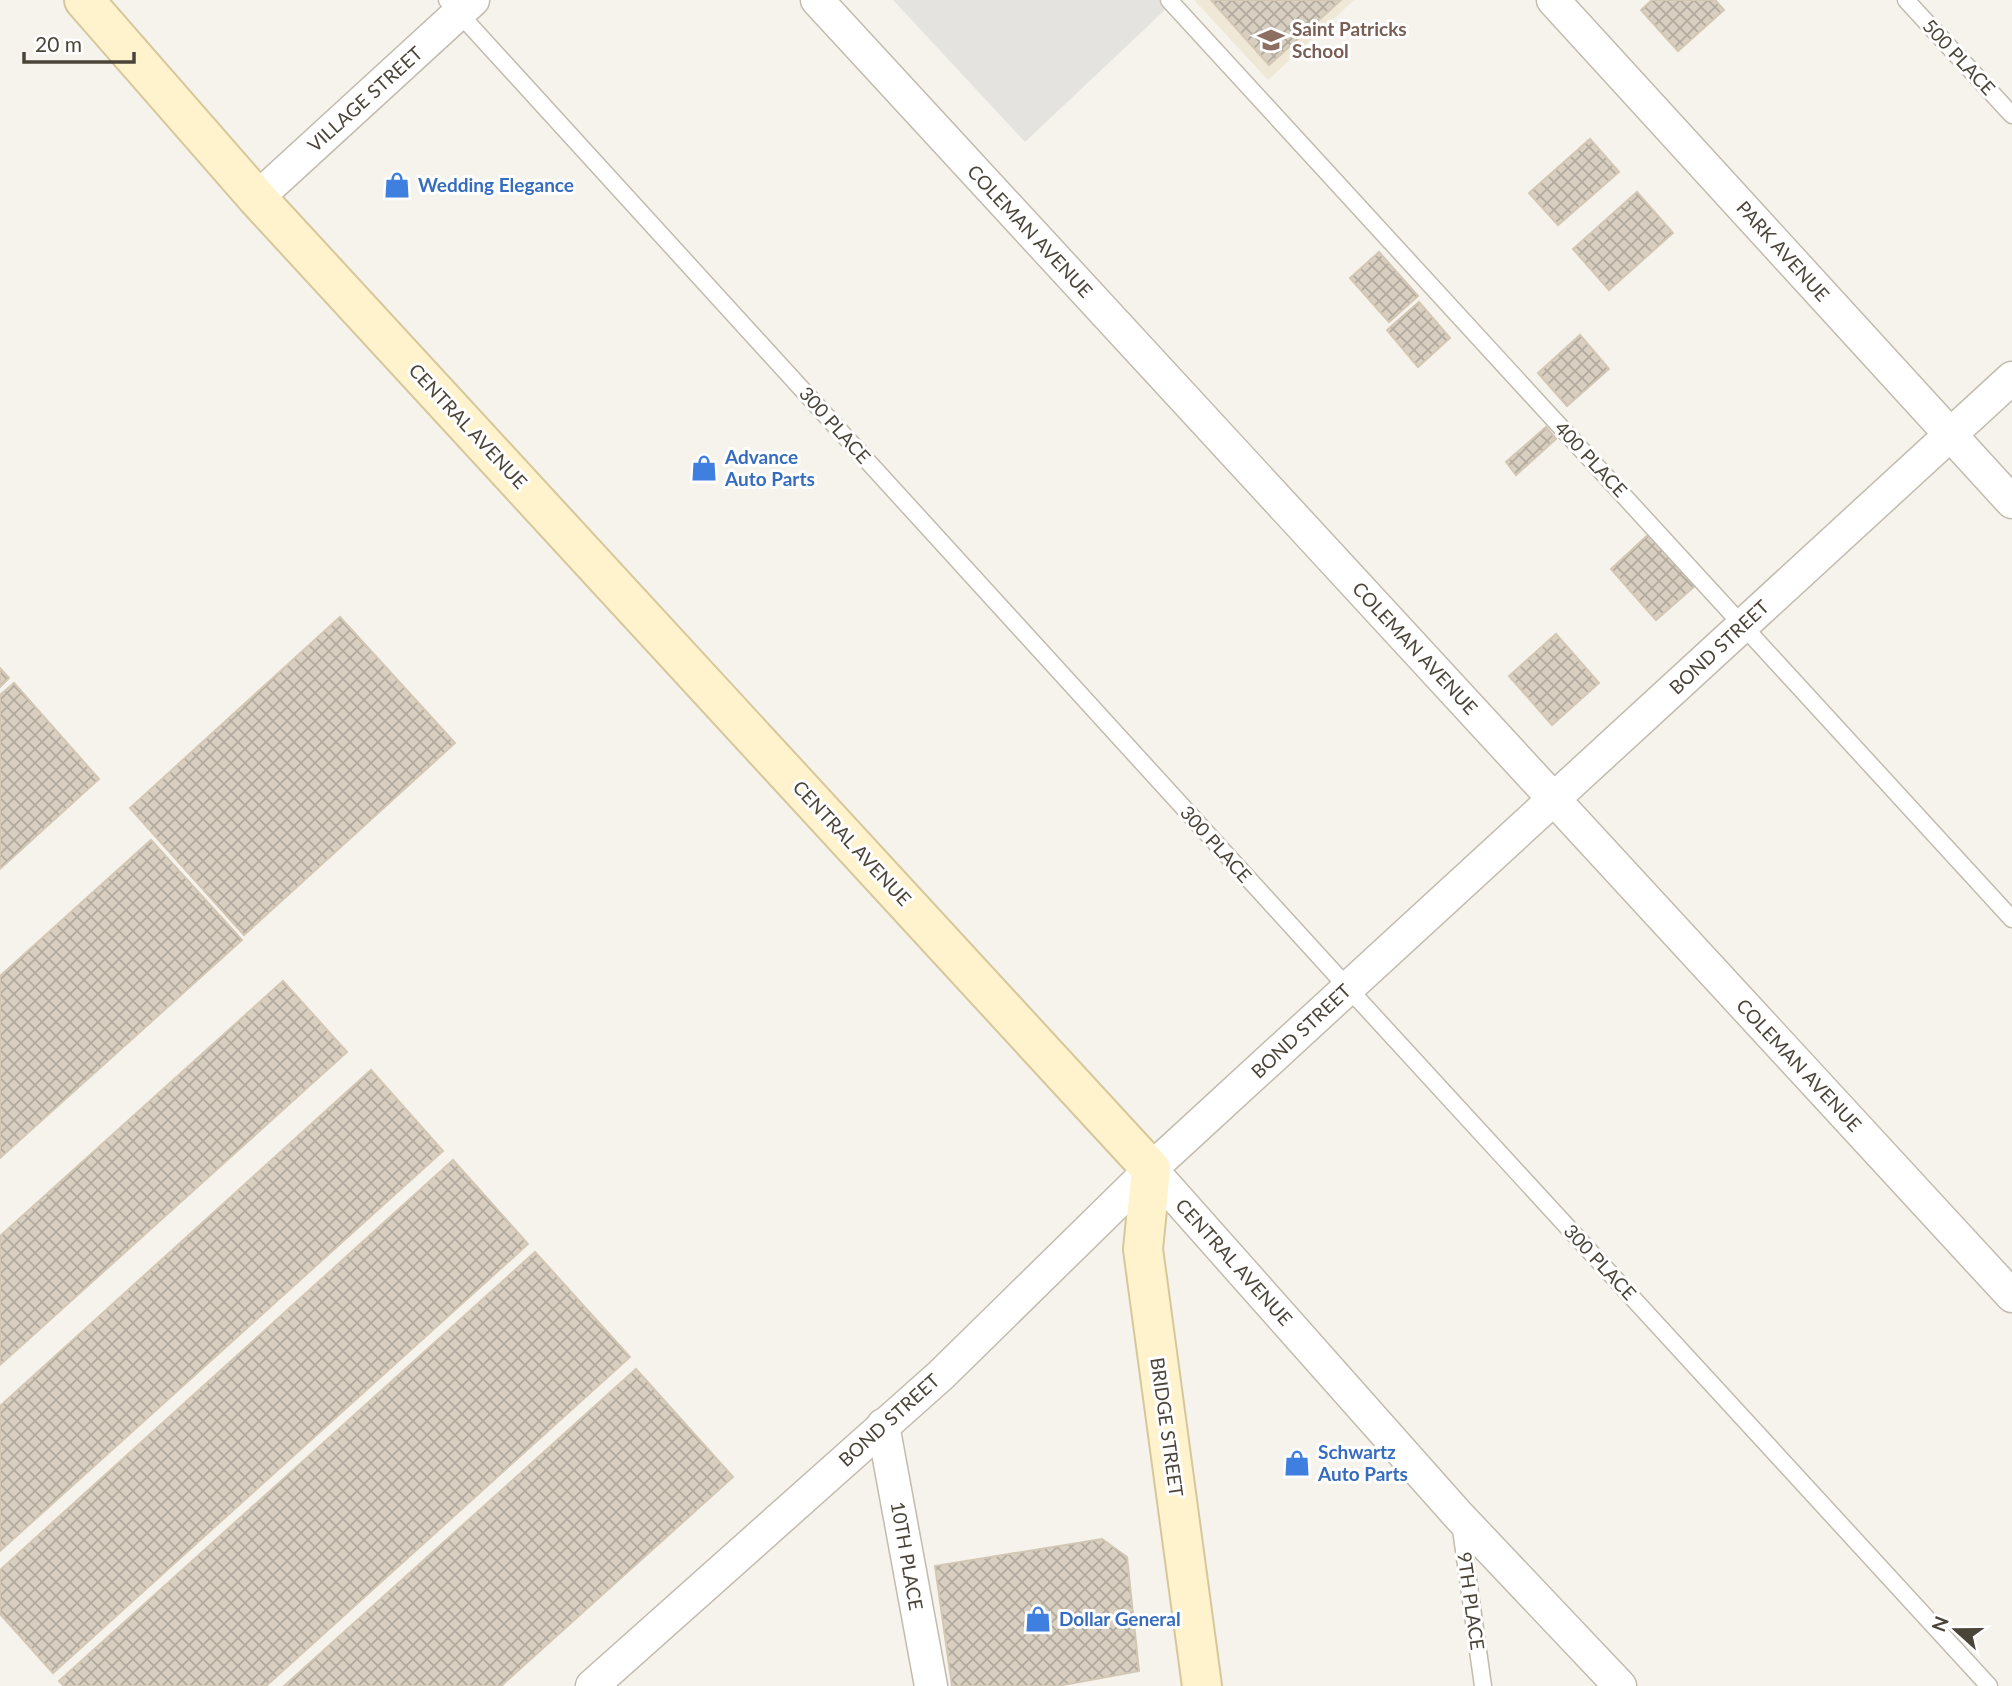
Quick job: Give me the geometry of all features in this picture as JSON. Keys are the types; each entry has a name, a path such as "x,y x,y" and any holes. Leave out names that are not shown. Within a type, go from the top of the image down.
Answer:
{"main road":[{"name":"CENTRAL AVENUE","path":"84,0 257,198 1151,1168"},
{"name":"BRIDGE STREET","path":"1151,1168 1143,1249 1202,1686"}],"street":[{"name":"COLEMAN AVENUE","path":"817,0 2012,1296"},
{"name":"PARK AVENUE","path":"1553,0 2012,502"},
{"name":"VILLAGE STREET","path":"257,198 460,4"},
{"name":"BOND STREET","path":"592,1686 941,1375 1151,1168 2012,378"},
{"name":"CENTRAL AVENUE","path":"1151,1168 1459,1516 1620,1686"},
{"name":"10TH PLACE","path":"883,1425 931,1686"}],"lane":[{"name":"400 PLACE","path":"1169,0 2012,919"},
{"name":"500 PLACE","path":"1906,0 2012,115"},
{"name":"300 PLACE","path":"460,4 1348,988 1989,1686"},
{"name":"9TH PLACE","path":"1459,1516 1483,1686"}],"shaded area":[{"path":"893,0 1159,0 1167,8 1025,142"},
{"name":"Saint Patricks School","path":"1194,0 1354,0 1268,80"}],"building":[{"name":"Saint Patricks School","path":"1211,0 1341,0 1269,65"},
{"path":"1652,0 1715,0 1724,10 1678,51 1641,10"},
{"path":"1590,139 1619,172 1558,225 1529,193"},
{"path":"1637,192 1673,233 1609,290 1573,249"},
{"path":"1379,252 1418,296 1389,322 1350,278"},
{"path":"1419,302 1450,338 1418,367 1387,330"},
{"path":"1580,335 1609,369 1567,406 1538,373"},
{"path":"1546,427 1556,439 1516,475 1506,462"},
{"path":"1649,534 1695,586 1656,620 1611,569"},
{"path":"340,617 455,743 244,935 130,808"},
{"path":"1556,634 1599,683 1552,725 1509,676"},
{"path":"0,668 9,678 0,687"},
{"path":"14,683 99,779 0,869 0,695"},
{"path":"151,840 242,940 0,1158 0,976"},
{"path":"283,981 347,1052 0,1365 0,1236"},
{"path":"371,1070 443,1151 0,1551 0,1406"},
{"path":"453,1160 528,1244 53,1673 0,1614 0,1570"},
{"path":"535,1252 630,1357 266,1686 64,1686 59,1681"},
{"path":"636,1369 733,1477 501,1686 284,1686"},
{"name":"Dollar General","path":"1102,1539 1127,1557 1139,1671 1058,1686 952,1686 935,1566"}],"place":[{"name":"Saint Patricks School","path":"1271,40"},
{"name":"Wedding Elegance","path":"397,185"},
{"name":"Advance Auto Parts","path":"704,468"},
{"name":"Schwartz Auto Parts","path":"1297,1463"},
{"name":"Dollar General","path":"1038,1619"}]}
